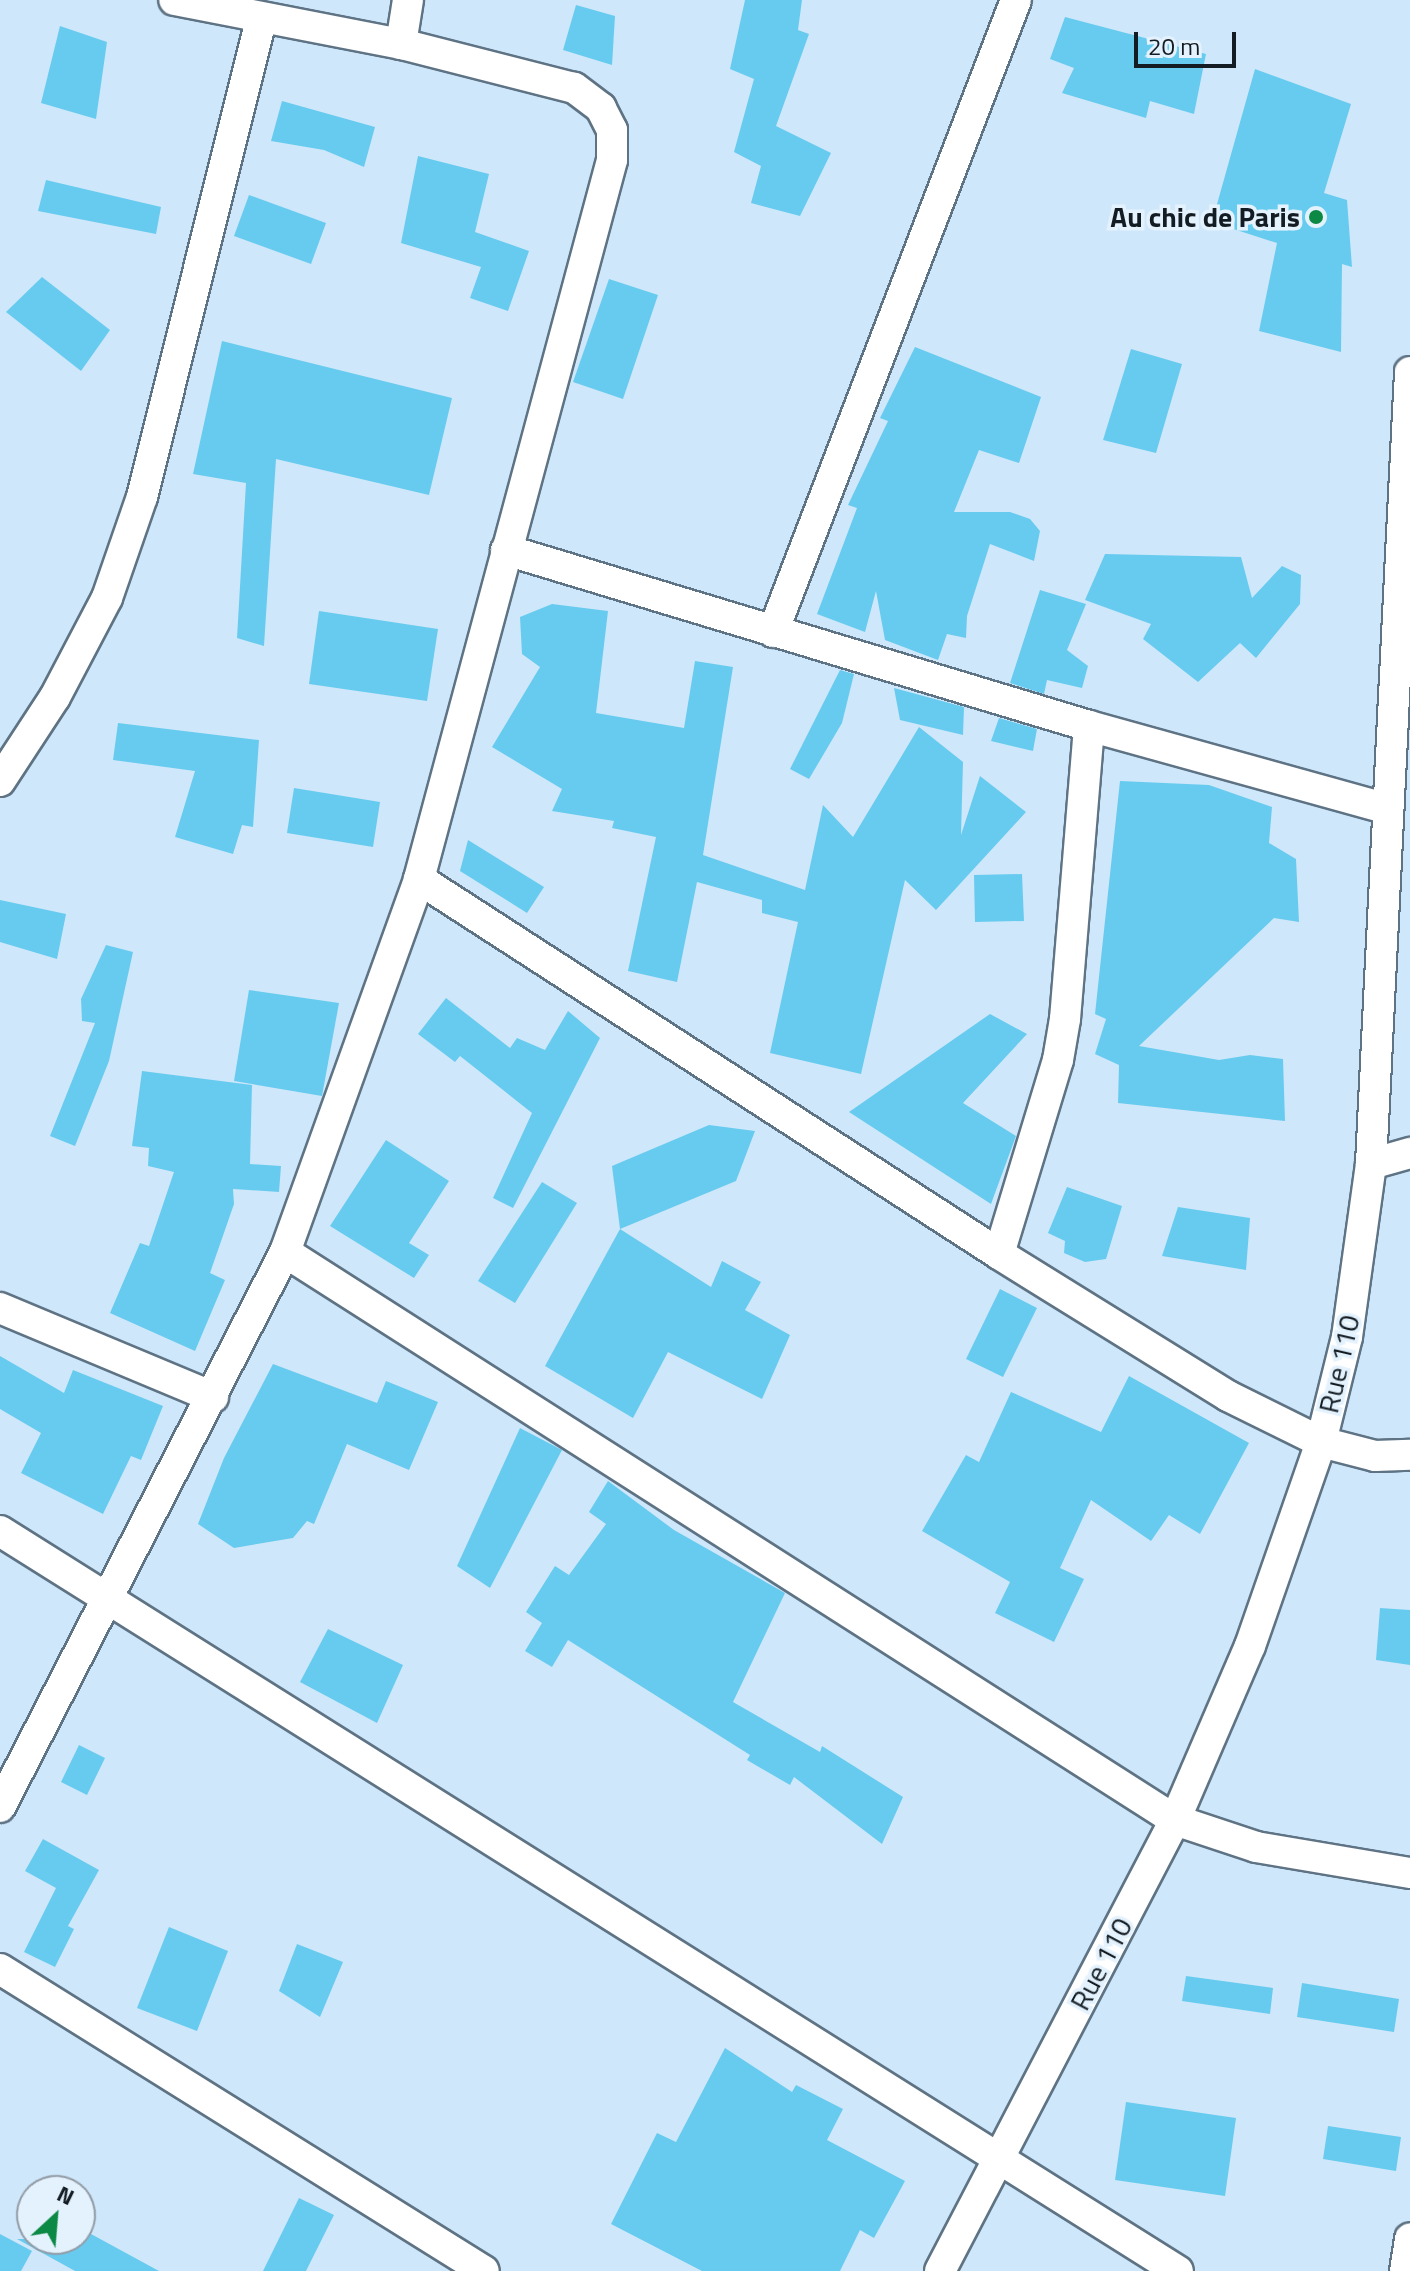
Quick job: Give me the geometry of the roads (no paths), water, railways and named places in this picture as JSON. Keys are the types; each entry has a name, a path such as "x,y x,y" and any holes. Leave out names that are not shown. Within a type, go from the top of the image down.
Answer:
{"street":[{"path":"0,1807 285,1252 419,879 612,160 612,130 601,108 574,88 401,44 174,0"},
{"path":"401,44 408,0"},
{"path":"773,632 1016,0"},
{"path":"0,781 55,697 107,598 142,497 261,19"},
{"name":"Rue 110","path":"940,2271 1175,1820 1255,1632 1321,1442 1347,1337 1371,1164 1410,372"},
{"path":"506,550 1089,726 1388,809"},
{"path":"999,1254 1058,1060 1065,1019 1089,726"},
{"path":"419,879 999,1254 1228,1396 1321,1442 1375,1456 1410,1455"},
{"path":"1371,1164 1410,1153"},
{"path":"285,1252 1175,1820 1256,1847 1410,1873"},
{"path":"0,1308 213,1397"},
{"path":"0,1531 1178,2271"},
{"path":"0,1969 484,2271"},
{"path":"1405,2271 1410,2238"}],"place":[{"name":"Au chic de Paris","path":"1316,217"}]}
